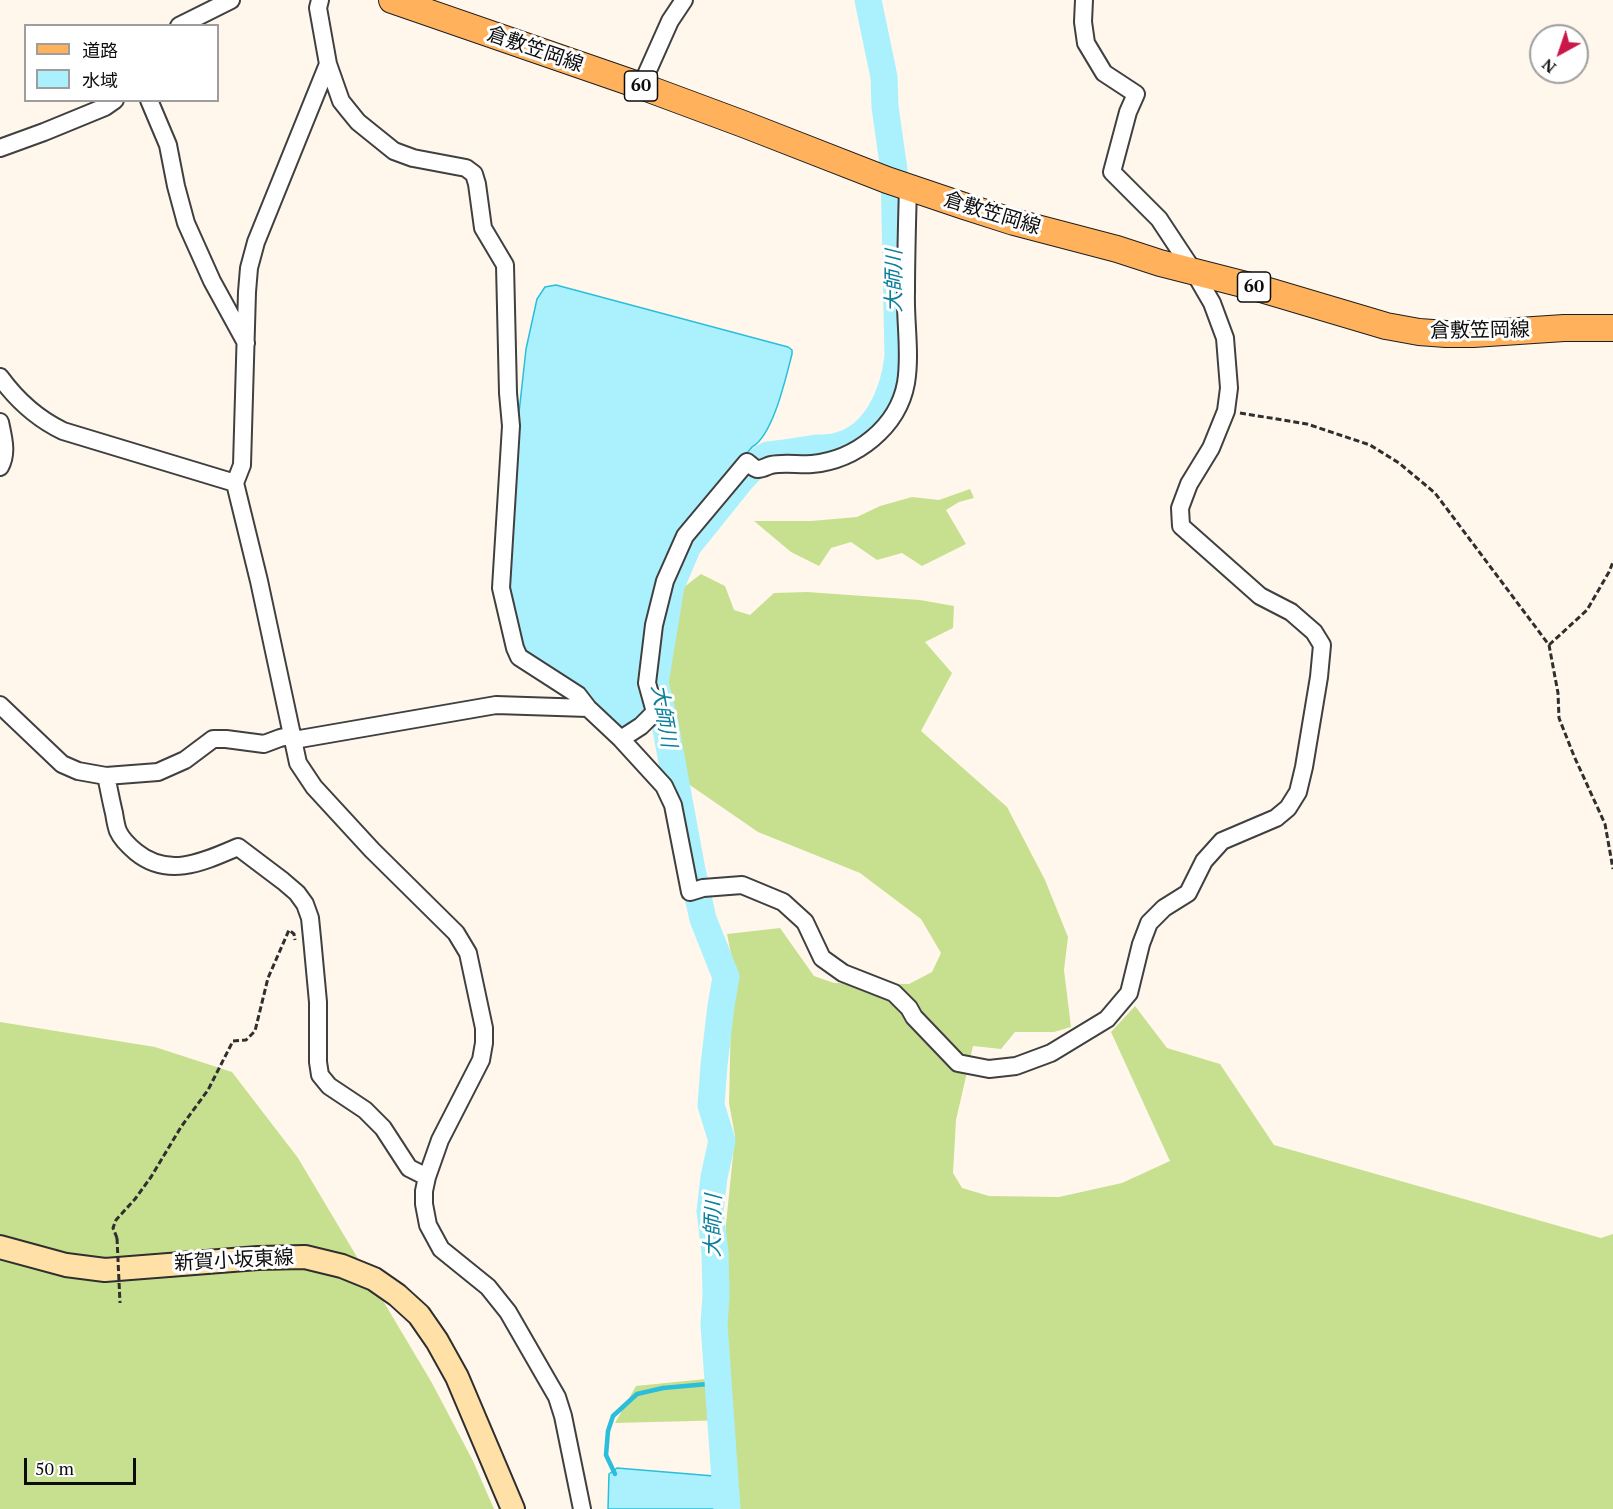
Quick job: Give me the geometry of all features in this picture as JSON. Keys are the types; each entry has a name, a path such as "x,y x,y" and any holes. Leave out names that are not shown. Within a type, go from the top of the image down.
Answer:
{"main road":[{"name":"倉敷笠岡線","path":"392,0 641,86 900,184 1014,222 1258,288 1366,321 1419,332 1473,334 1613,328"},
{"name":"新賀小坂東線","path":"0,1247 66,1265 105,1270 258,1258 305,1257 342,1266 374,1279 397,1295 419,1315 438,1341 457,1377 513,1509"}],"street":[{"path":"183,24 231,0"},
{"path":"320,0 318,8 328,64 341,101 358,122 394,151 413,158 466,168 474,174 483,228 505,265 511,426 501,588 519,657 578,695 664,786 673,805 690,892 742,885 783,902 805,921 822,958 843,973 894,993 958,1063 989,1068 1016,1066 1051,1053 1107,1019 1129,993 1141,944 1149,923 1164,908 1188,893 1204,861 1222,841 1276,818 1288,808 1298,792 1304,767 1322,645 1314,632 1291,612 1260,596 1181,526 1180,508 1189,484 1211,448 1226,411 1229,387 1225,338 1212,303 1159,219 1112,172 1128,112 1136,94 1104,73 1086,43 1083,22 1084,0"},
{"path":"641,86 670,21 684,0"},
{"path":"328,64 256,242 248,276 242,465 235,483 259,581 298,763 314,786 372,850 456,933 468,953 484,1028 481,1060 440,1140 427,1177 424,1204 428,1225 441,1249 488,1287 508,1312 557,1397 582,1509"},
{"path":"0,148 54,128 112,102"},
{"path":"150,102 168,145 186,223 212,281 247,344"},
{"path":"621,739 641,726 655,712 647,683 654,625 665,581 685,536 747,462 759,469 772,465 822,462 846,456 879,433 899,402 906,384 908,340 900,184"},
{"path":"1,386 47,423 63,431 235,483"},
{"path":"0,422 5,454 0,467"},
{"path":"0,705 62,764 78,771 106,776 158,772 185,760 213,739 264,744 496,705 588,708"},
{"path":"106,776 118,831 139,855 155,863 184,866 201,862 238,847 297,893 305,904 310,918 318,1002 320,1075 329,1086 365,1110 382,1128 409,1168 427,1177"}],"path":[{"path":"1226,411 1307,424 1370,445 1400,463 1435,493 1549,645 1558,693 1559,718 1605,824 1613,870"},
{"path":"1549,645 1587,610 1613,562"},
{"path":"120,1303 117,1238 113,1228 116,1220 151,1177 181,1126 208,1090 233,1041 246,1040 255,1031 268,978 289,930 294,934 297,945"}],"green space":[{"path":"970,489 974,498 959,502 946,510 966,544 922,566 902,553 877,560 851,542 831,548 819,566 791,552 754,521 811,521 857,517 880,506 912,497 939,500"},
{"path":"701,574 725,586 734,610 750,615 774,593 807,592 920,600 954,606 953,628 925,642 952,673 921,731 1007,807 1045,880 1068,937 1064,970 1071,1027 1054,1032 1015,1032 1001,1049 973,1046 956,1120 953,1173 962,1188 989,1196 1059,1197 1122,1183 1170,1161 1111,1032 1135,1006 1167,1048 1220,1064 1274,1145 1601,1238 1613,1234 1613,1509 740,1509 732,1420 615,1423 636,1386 726,1377 723,1253 735,1136 729,1103 731,1014 735,974 727,934 780,928 814,976 834,983 909,984 932,972 941,953 921,919 860,873 758,832 684,781 663,685 675,594"},
{"path":"0,1022 155,1047 232,1072 298,1158 432,1383 473,1461 494,1509 0,1509"}],"water":[{"path":"556,285 788,347 792,350 782,391 766,431 683,532 669,556 647,711 623,733 523,654 506,595 517,431 526,349 537,299 545,287"},
{"path":"617,1468 714,1476 717,1479 718,1509 608,1509 609,1474"}],"waterway":[{"name":"大師川","path":"727,1509 714,1324 715,1253 710,1211 714,1177 722,1141 711,1105 726,977 703,919 655,683 671,586 688,546 741,480 761,459 768,455 848,443 871,425 887,400 892,385 898,356 894,170 885,107 884,77 868,0"},
{"path":"615,1474 606,1455 608,1431 613,1416 637,1394 663,1388 719,1383"}]}
